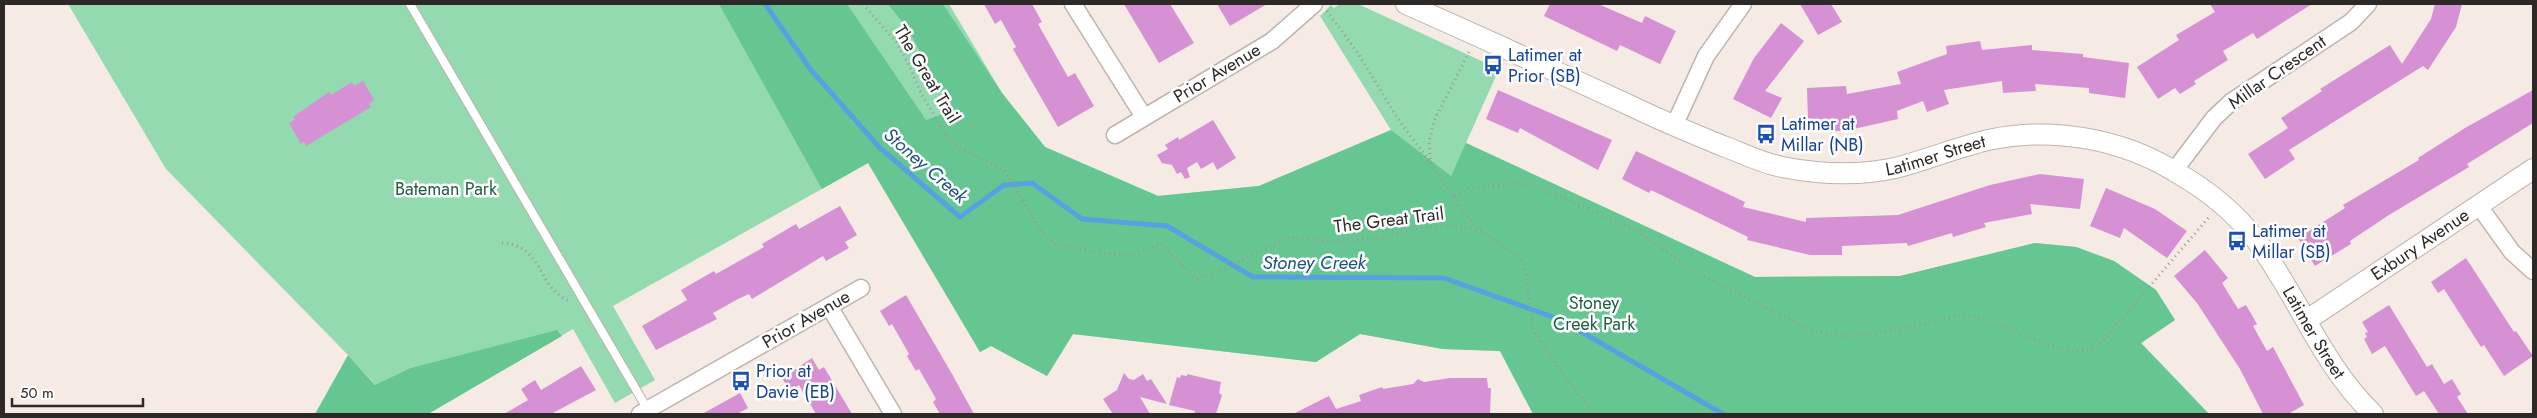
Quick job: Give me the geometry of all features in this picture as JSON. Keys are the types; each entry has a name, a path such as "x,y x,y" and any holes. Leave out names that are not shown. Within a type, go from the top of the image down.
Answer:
{"street":[{"path":"1074,4 1144,117"},
{"name":"Latimer Street","path":"1406,4 1674,126 1780,167 1824,172 1858,173 1894,168 1959,147 1995,138 2030,134 2096,140 2125,148 2174,171 2219,202 2256,238 2340,376 2355,396 2373,414"},
{"path":"1674,126 1706,56 1743,4"},
{"name":"Millar Crescent","path":"2174,171 2214,118 2231,102 2351,22 2368,4"},
{"name":"Prior Avenue","path":"1115,135 1272,41 1319,6"},
{"name":"Exbury Avenue","path":"2307,320 2533,169"},
{"path":"2479,206 2512,252 2533,271"},
{"name":"Prior Avenue","path":"646,413 861,288"},
{"path":"829,306 893,414"}],"lane":[{"path":"410,4 585,303 646,413"}],"path":[{"name":"The Great Trail","path":"863,4 896,42 908,63 921,94 945,134 960,148 1005,171 1043,234 1056,244 1096,252 1132,256 1160,243 1198,279 1220,271 1289,237 1329,241 1374,239 1420,228 1448,225 1481,231 1520,258 1526,273 1533,329 1564,376 1596,414"},
{"path":"1319,6 1333,17 1400,122 1432,164 1465,214 1481,231"},
{"path":"1432,164 1429,142 1434,121 1477,36"},
{"path":"1454,196 1470,188 1521,183 1549,192 1637,231 1698,274 1810,330 1840,336 1874,335 1958,316 1984,318 2046,345 2076,352 2093,349 2103,340 2219,202"},
{"path":"502,243 516,244 531,255 546,280 563,299 580,306 585,303"}],"green space":[{"name":"Bateman Park","path":"68,4 949,4 1002,93 1045,147 1158,196 1259,186 1391,130 1320,16 1331,5 1334,8 1340,4 1358,4 1499,69 1466,143 1755,277 1900,276 2035,243 2076,247 2114,261 2156,290 2175,320 2141,343 2209,414 1533,414 1500,351 1443,349 1360,334 1316,362 1073,334 1047,376 991,346 980,352 868,163 613,306 655,380 615,403 573,329 428,414 402,414 348,355 166,169"},
{"name":"Stoney Creek Park","path":"719,4 847,4 926,120 951,111 908,29 888,4 943,4 1002,93 1045,147 1158,196 1259,186 1391,130 1451,176 1466,143 1755,277 1900,276 2035,243 2076,247 2114,261 2156,290 2175,320 2141,343 2209,414 1533,414 1500,351 1443,349 1360,334 1316,362 1073,334 1047,376 991,346 980,352 868,163 822,189"},
{"path":"557,330 562,336 428,414 315,414 348,355 375,385 411,368"}],"building":[{"path":"984,4 1032,4 1042,22 1038,24 1068,77 1075,73 1094,106 1058,127 1013,49 1016,47 1001,20 995,24"},
{"path":"1124,4 1170,4 1194,43 1159,63"},
{"path":"1217,4 1267,4 1230,26"},
{"path":"1550,4 1598,4 1642,23 1645,16 1676,31 1660,64 1620,45 1617,51 1544,16"},
{"path":"1800,4 1831,4 1842,22 1818,35"},
{"path":"2210,4 2312,4 2257,39 2253,33 2223,51 2228,60 2194,81 2196,84 2180,94 2175,88 2158,99 2137,67 2179,40 2176,35 2215,12"},
{"path":"2435,4 2462,4 2456,27 2428,70 2423,66 2289,150 2295,159 2265,179 2248,154 2288,128 2281,118 2322,91 2320,89 2390,45 2402,64 2431,19"},
{"path":"1781,23 1804,41 1765,91 1782,98 1771,118 1733,99 1754,58"},
{"path":"1980,41 1982,50 2032,45 2032,50 2083,54 2083,57 2129,63 2125,98 2089,93 2089,88 2035,84 2036,91 2003,93 2002,81 1944,90 1949,104 1927,112 1923,101 1897,111 1898,119 1849,130 1825,132 1825,119 1808,120 1807,88 1846,86 1847,94 1901,84 1897,72 1947,54 1946,46"},
{"path":"363,81 374,100 369,104 371,107 306,146 304,142 301,144 289,123 295,120 293,117 329,92 331,95 352,82 354,86"},
{"path":"1498,90 1612,140 1598,170 1520,128 1518,133 1486,119"},
{"path":"2533,90 2533,123 2467,164 2469,167 2389,215 2350,241 2351,244 2315,266 2298,238 2345,208 2343,205 2419,160 2418,158 2465,128"},
{"path":"1213,120 1236,158 1217,170 1213,162 1201,169 1197,162 1187,168 1190,177 1185,179 1181,172 1177,174 1172,165 1162,163 1157,155 1168,149 1165,145 1178,137 1179,140"},
{"path":"1636,151 1745,202 1743,207 1806,222 1806,218 1898,215 1990,185 2040,174 2084,179 2080,209 2030,204 2032,214 1984,223 1986,227 1953,237 1952,233 1908,246 1907,243 1842,246 1842,255 1810,255 1747,240 1748,237 1651,190 1649,193 1622,179"},
{"path":"2106,188 2155,209 2187,231 2167,258 2124,228 2120,238 2090,226"},
{"path":"840,206 857,235 845,242 849,248 826,261 823,256 752,299 749,294 738,299 713,313 717,319 656,350 642,326 687,300 681,290 714,271 716,274 764,247 762,244 796,224 799,229"},
{"path":"2205,250 2228,278 2222,283 2238,309 2246,305 2257,324 2253,326 2267,351 2273,347 2304,405 2288,414 2263,414 2240,369 2197,303 2174,276"},
{"path":"2466,258 2514,332 2516,331 2533,356 2504,376 2484,345 2481,347 2444,289 2438,293 2431,282"},
{"path":"906,295 974,414 940,414 933,402 936,399 919,369 916,371 892,324 889,326 880,311"},
{"path":"2389,305 2427,367 2432,364 2444,384 2452,379 2461,394 2457,397 2468,414 2439,414 2424,391 2416,396 2385,346 2372,354 2364,339 2367,337 2365,333 2368,332 2362,322"},
{"path":"812,358 819,370 824,367 852,414 816,414 799,385 790,391 782,378"},
{"path":"581,366 596,390 551,414 504,414 528,400 521,389 535,380 541,390"},
{"path":"1124,373 1129,379 1134,380 1143,374 1147,381 1151,379 1167,404 1140,397 1150,414 1113,414 1103,399 1117,390"},
{"path":"1187,374 1221,382 1219,393 1222,395 1216,414 1194,414 1195,411 1169,405 1177,377 1180,378 1181,375 1187,376"},
{"path":"1450,378 1487,378 1488,388 1491,388 1490,414 1293,414 1329,396 1336,409 1361,401 1359,395 1382,387 1383,389 1413,384 1418,379 1424,382"},
{"path":"740,393 748,408 737,414 702,414"}],"waterway":[{"name":"Stoney Creek","path":"765,4 811,70 879,147 960,217 1004,185 1032,183 1082,219 1167,226 1253,277 1444,278 1561,320 1723,414"}],"place":[{"name":"Latimer at Prior (SB)","path":"1493,65"},
{"name":"Latimer at Millar (NB)","path":"1766,134"},
{"name":"Latimer at Millar (SB)","path":"2237,241"},
{"name":"Prior at Davie (EB)","path":"741,381"}]}
